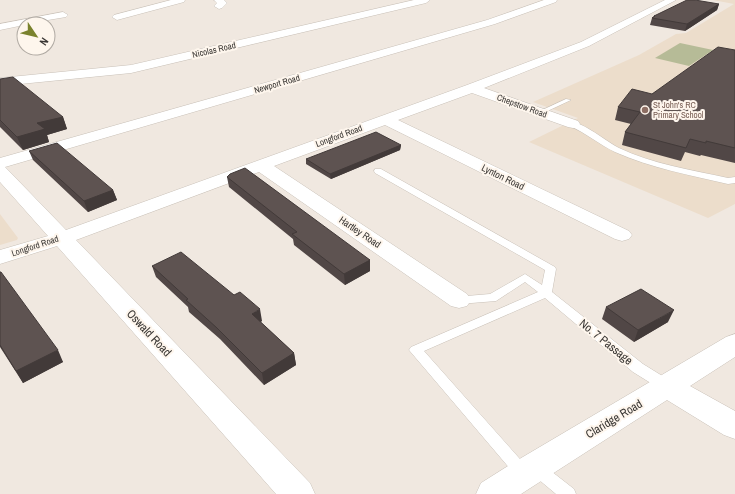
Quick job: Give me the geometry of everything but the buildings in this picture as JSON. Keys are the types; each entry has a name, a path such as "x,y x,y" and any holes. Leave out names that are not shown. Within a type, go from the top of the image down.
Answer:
{"street":[{"path":"117,17 181,0"},
{"name":"Nicolas Road","path":"0,82 131,69 426,0"},
{"name":"Newport Road","path":"0,164 491,22 553,0"},
{"name":"Longford Road","path":"0,257 62,238 472,88 585,44 672,0"},
{"path":"0,27 63,15"},
{"name":"Chepstow Road","path":"472,88 573,124"},
{"name":"Lynton Road","path":"384,119 622,235"},
{"name":"Hartley Road","path":"260,165 459,300"},
{"name":"Oswald Road","path":"0,172 298,494"},
{"name":"Claridge Road","path":"493,494 529,470 668,387 735,344"},
{"path":"668,387 735,426"}],"lane":[{"path":"539,113 568,100"},
{"path":"573,124 586,130 612,148 624,153 728,181 735,180"},
{"path":"378,171 551,269 546,293 415,350 529,470 568,494"},
{"name":"No. 7 Passage","path":"459,300 492,298 525,277 638,368 668,387"}],"shaded area":[{"name":"St John's RC Primary School","path":"713,0 735,0 735,204 708,218 529,142 578,118 533,102 639,55 676,34 686,33 734,4"},
{"path":"0,214 18,238 17,240 0,245"}],"green space":[{"path":"680,43 713,50 689,66 655,58"}],"place":[{"name":"St John's RC Primary School","path":"645,110"}]}
